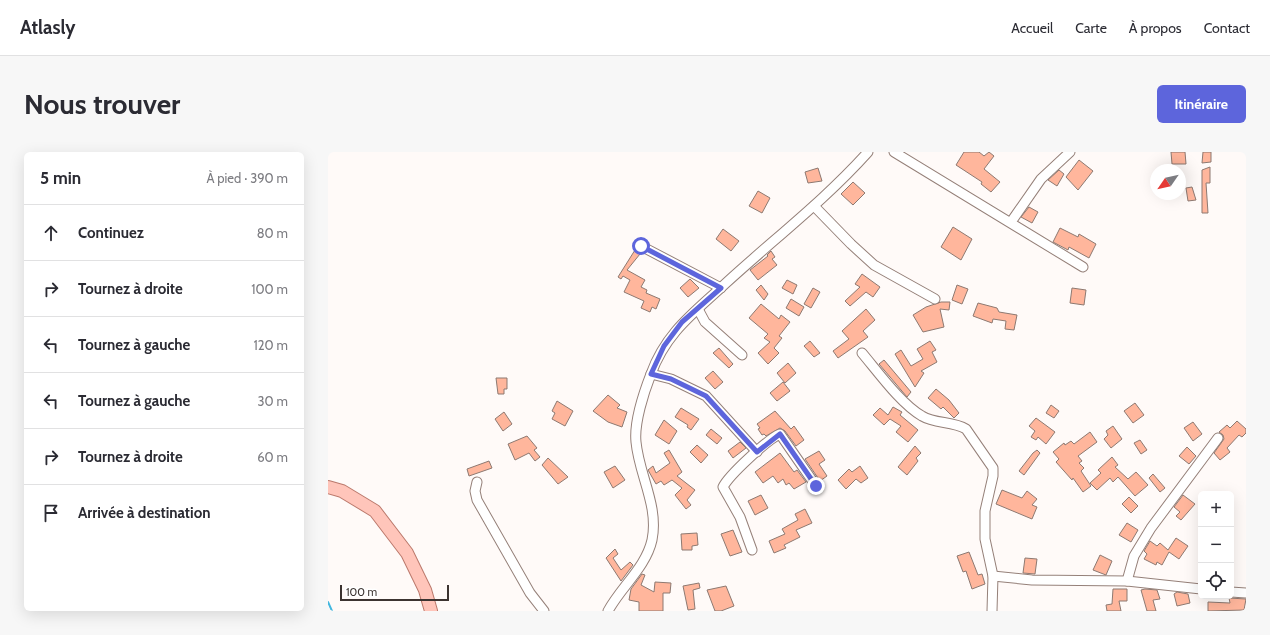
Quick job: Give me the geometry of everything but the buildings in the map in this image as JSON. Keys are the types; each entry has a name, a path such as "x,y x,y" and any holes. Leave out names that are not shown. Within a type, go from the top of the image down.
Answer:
{"main road":[{"path":"328,487 342,491 375,511 407,553 425,590 431,611"}],"street":[{"path":"609,610 636,571 652,541 654,524 652,507 636,441 639,414 651,374 664,346 682,322 775,238 846,177 868,152"},
{"path":"894,152 1083,267"},
{"path":"1011,222 1041,178 1070,152"},
{"path":"814,206 874,265 935,299"},
{"path":"641,246 721,288"},
{"path":"698,309 705,322 742,355"},
{"path":"862,353 899,396 922,416 960,425 966,429 993,468 994,476 985,511 985,539 993,576 992,611"},
{"path":"651,374 671,379 706,396 757,452"},
{"path":"752,550 740,518 723,487 757,452 780,434 816,486"},
{"path":"1127,581 1134,556 1151,528 1218,438"},
{"path":"477,482 475,491 477,500 530,593 544,611"},
{"path":"993,576 1032,580 1127,581 1198,589"},
{"path":"1234,592 1246,593"}],"waterway":[{"path":"328,602 332,611"}],"route":[{"path":"641,246 721,288 682,322 664,346 651,374 671,379 696,389 706,396 718,407 757,452 778,434 780,434 816,486"}]}
